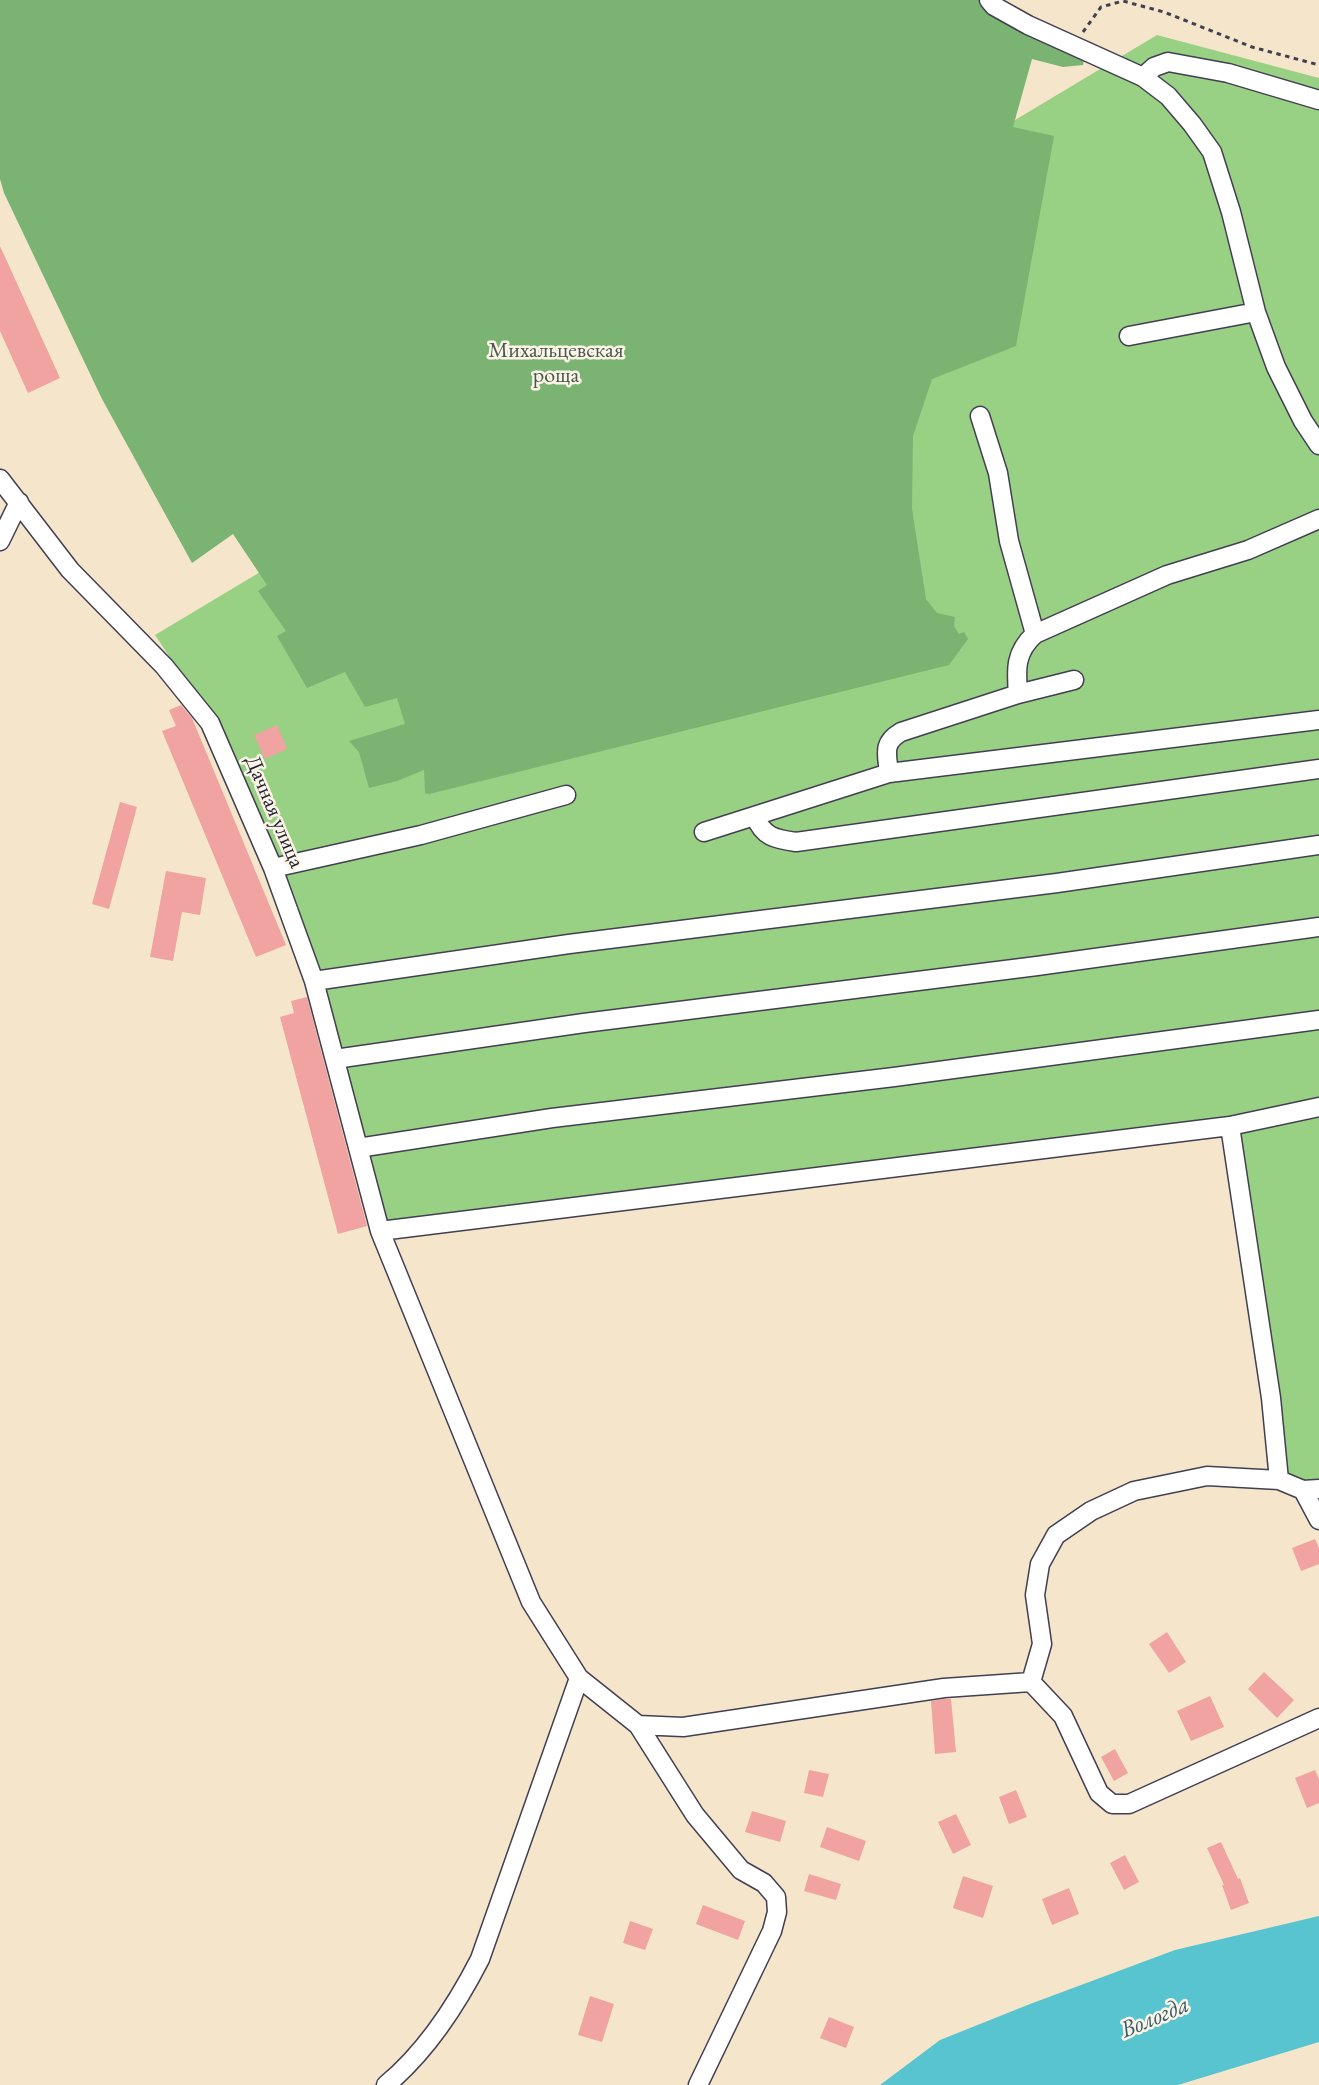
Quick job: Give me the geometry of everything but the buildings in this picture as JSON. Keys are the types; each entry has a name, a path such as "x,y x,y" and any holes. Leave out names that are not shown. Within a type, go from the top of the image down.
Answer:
{"street":[{"path":"989,0 994,6 1143,77 1168,96 1192,124 1212,152 1231,213 1256,312 1276,366 1302,421 1319,445"},
{"path":"1143,77 1154,67 1168,62 1228,73 1319,100"},
{"path":"1129,336 1256,312"},
{"path":"980,416 998,473 1009,542 1035,634"},
{"name":"Дачная улица","path":"0,479 70,570 164,666 210,723 273,868 314,981 380,1231 531,1602 579,1678 638,1725 695,1815 741,1870 764,1882 776,1897 777,1912 772,1931 698,2085"},
{"path":"0,541 19,502"},
{"path":"1018,694 1016,674 1020,654 1024,644 1035,634 1167,575 1248,550 1319,519"},
{"path":"889,773 888,744 896,736 1018,694 1074,680"},
{"path":"704,832 889,773 1319,720"},
{"path":"754,816 759,826 767,834 779,840 796,842 1319,769"},
{"path":"273,868 421,835 566,795"},
{"path":"314,981 569,944 1057,883 1319,845"},
{"path":"335,1059 584,1023 1037,966 1319,927"},
{"path":"358,1148 552,1118 894,1077 1319,1020"},
{"path":"380,1231 1230,1126 1319,1107"},
{"path":"1230,1126 1271,1398 1279,1480"},
{"path":"1031,1682 1042,1644 1035,1595 1040,1564 1056,1536 1091,1511 1134,1491 1207,1476 1279,1480 1311,1490 1319,1520"},
{"path":"386,2085 405,2069 460,1999 480,1959 579,1678"},
{"path":"1031,1682 1063,1716 1099,1793 1112,1804 1129,1804 1319,1718"},
{"path":"638,1725 682,1727 944,1688 1031,1682"}],"path":[{"path":"1117,0 1164,12 1252,47 1319,65"},
{"path":"1076,46 1087,24 1101,7 1123,1"}],"green space":[{"name":"Михальцевская роща","path":"0,0 1002,0 1042,28 1085,53 1083,65 1063,67 1032,59 1013,127 1054,136 1016,346 932,379 913,436 912,509 926,599 937,613 955,617 954,626 959,634 964,632 968,639 949,665 429,794 425,793 424,770 397,781 369,788 359,752 349,741 405,724 397,698 365,707 345,672 307,688 277,636 286,631 258,591 267,585 233,534 192,563 102,399 4,193 0,179"},
{"path":"1157,35 1319,78 1319,1483 1276,1487 1223,1134 387,1235 318,978 213,722 155,635"}],"water":[{"name":"Вологда","path":"1319,1916 1319,2042 1178,2085 880,2085 940,2040 1030,2004 1175,1950"}]}
